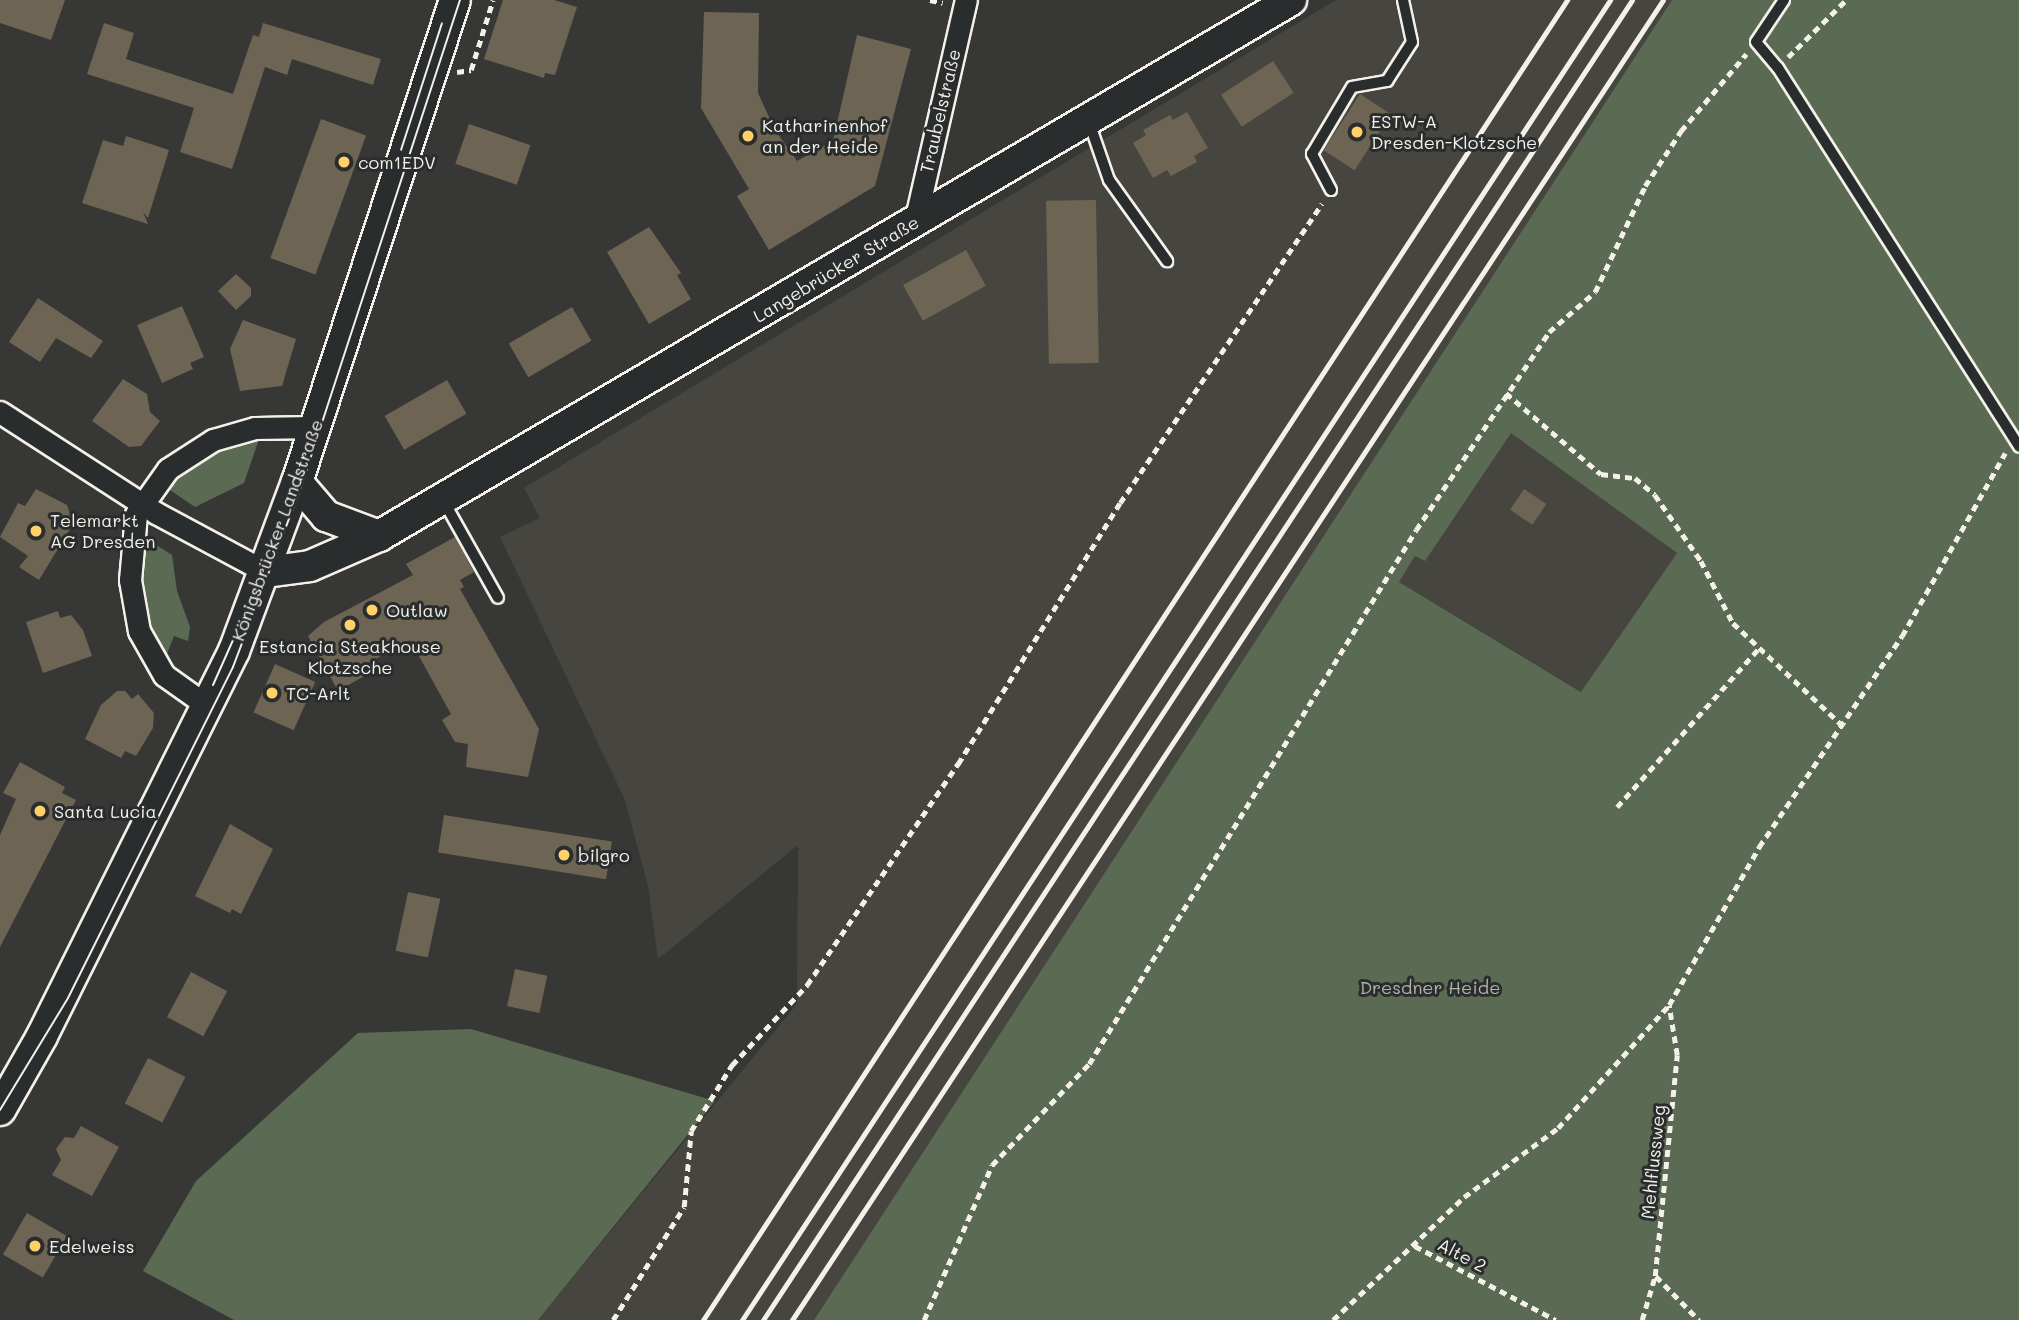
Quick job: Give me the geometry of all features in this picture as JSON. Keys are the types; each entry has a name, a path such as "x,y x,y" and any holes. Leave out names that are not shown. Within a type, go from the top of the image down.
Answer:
{"main road":[{"name":"Königsbrücker Landstraße","path":"2,1101 209,707 266,572 455,0"},
{"name":"Langebrücker Straße","path":"266,572 310,566 379,536 1292,0"},
{"path":"297,482 326,516 379,536"}],"street":[{"name":"Traubelstraße","path":"915,222 966,0"},
{"path":"0,412 149,508 266,572"},
{"path":"209,707 164,674 139,631 129,557 168,470 213,440 255,428 314,427"}],"lane":[{"path":"1331,190 1312,154 1352,87 1387,81 1412,42 1403,0"},
{"path":"1784,0 1756,42 1778,68 2016,442"},
{"path":"1088,119 1109,180 1167,261"},
{"path":"443,500 498,598"}],"path":[{"path":"432,76 471,69 493,0"},
{"path":"1778,68 1846,0"},
{"path":"924,1320 992,1165 1089,1064 1416,530 1549,332 1595,292 1645,186 1681,131 1756,42"},
{"path":"613,1320 684,1206 691,1131 732,1065 807,985 958,764 1120,503 1331,190"},
{"path":"1506,393 1601,474 1635,478 1655,495 1701,561 1733,624 1842,725"},
{"path":"1415,1246 1464,1197 1558,1128 1669,1005 1759,848 1902,636 2016,442"},
{"path":"1617,807 1759,648"},
{"name":"Mehlflussweg","path":"1642,1320 1655,1276 1677,1055 1669,1005"},
{"name":"Alte 2","path":"1333,1320 1415,1246 1556,1320"},
{"path":"1655,1276 1699,1320"}],"shaded area":[{"path":"1336,0 1672,0 814,1320 538,1320 797,1004 798,845 658,959 648,886 625,800 500,537 540,518 524,488"},
{"path":"1511,432 1677,553 1582,692 1399,582 1415,556 1425,560"}],"green space":[{"name":"Dresdner Heide","path":"1672,0 2019,0 2019,1320 814,1320","holes":["1511,433 1677,553 1581,692 1399,582 1415,556 1425,561"]},
{"path":"260,436 244,483 195,507 164,486 185,464 216,445"},
{"path":"139,534 172,555 177,591 190,627 188,641 174,636 165,659 146,634 136,601"},
{"path":"471,1029 715,1101 538,1320 234,1320 143,1271 196,1181 358,1033"}],"building":[{"path":"0,0 65,0 51,40 0,23"},
{"path":"503,0 554,0 577,7 555,75 545,73 544,78 484,59"},
{"name":"Katharinenhof an der Heide","path":"704,12 759,13 758,93 775,130 797,161 833,141 857,35 911,49 875,186 769,250 737,196 749,189 701,108"},
{"path":"104,23 134,33 126,59 233,94 253,35 259,37 263,23 381,59 373,85 292,59 287,75 265,67 232,169 180,152 194,108 87,74"},
{"path":"1273,61 1294,93 1242,127 1221,95"},
{"name":"ESTW-A Dresden-Klotzsche","path":"1360,94 1391,114 1355,170 1324,150"},
{"path":"1187,112 1208,148 1194,156 1197,162 1171,176 1167,170 1153,178 1133,143 1146,135 1143,130 1170,115 1173,120"},
{"path":"321,119 366,135 315,274 270,258"},
{"path":"469,124 530,145 517,185 455,164"},
{"path":"126,136 169,150 148,218 143,212 148,224 82,203 103,140 123,146"},
{"path":"1096,200 1099,363 1049,364 1046,201"},
{"path":"649,227 681,273 677,275 691,299 649,324 607,252"},
{"path":"966,250 986,286 923,321 903,285"},
{"path":"236,274 251,288 251,296 236,310 218,291"},
{"path":"38,298 103,341 91,358 56,338 40,362 9,342"},
{"path":"182,306 204,357 190,363 193,369 162,383 137,325"},
{"path":"572,307 592,341 528,377 509,344"},
{"path":"243,320 296,339 282,386 240,391 230,349"},
{"path":"123,379 147,394 150,412 160,421 141,446 129,447 92,421"},
{"path":"447,380 466,414 404,450 385,416"},
{"name":"Telemarkt AG Dresden","path":"36,489 67,505 73,524 39,580 19,567 28,556 0,537 18,503 25,506"},
{"path":"1524,489 1546,504 1532,525 1510,510"},
{"path":"455,537 474,572 460,580 464,587 460,589 539,729 528,777 466,767 468,744 455,742 442,720 451,714 410,640 361,667 366,675 338,691 308,636 324,622 413,575 406,564"},
{"path":"58,611 60,618 71,615 83,630 92,656 43,673 26,622"},
{"path":"275,664 315,682 294,730 253,712"},
{"path":"117,691 125,691 132,699 138,694 154,713 153,728 136,756 125,751 121,758 85,739 101,705"},
{"path":"20,762 65,787 62,793 76,800 0,947 0,835 16,799 3,793"},
{"path":"444,815 612,842 606,879 438,853"},
{"path":"230,824 273,849 241,914 232,909 230,913 195,896"},
{"path":"408,892 440,899 428,958 396,951"},
{"path":"515,969 547,976 539,1013 507,1006"},
{"path":"191,972 227,991 203,1036 167,1017"},
{"path":"148,1058 185,1077 162,1123 125,1103"},
{"path":"81,1126 119,1147 92,1196 52,1175 61,1160 56,1149 65,1137 74,1138"},
{"name":"Edelweiss","path":"27,1213 67,1236 43,1278 3,1255"}],"tram line":[{"path":"0,1110 68,998 233,667 301,487 460,0"},
{"path":"401,150 442,23"},
{"path":"213,685 233,640"}],"railway":[{"path":"703,1320 1567,0"},
{"path":"742,1320 1610,0"},
{"path":"763,1320 1632,0"},
{"path":"792,1320 1663,0"}],"place":[{"name":"ESTW-A Dresden-Klotzsche","path":"1357,132"},
{"name":"Katharinenhof an der Heide","path":"748,136"},
{"name":"com1EDV","path":"344,162"},
{"name":"Telemarkt AG Dresden","path":"36,531"},
{"name":"Outlaw","path":"372,610"},
{"name":"Estancia Steakhouse Klotzsche","path":"350,625"},
{"name":"TC-Arlt","path":"272,693"},
{"name":"Santa Lucia","path":"40,811"},
{"name":"bilgro","path":"564,855"},
{"name":"Edelweiss","path":"35,1246"}]}
